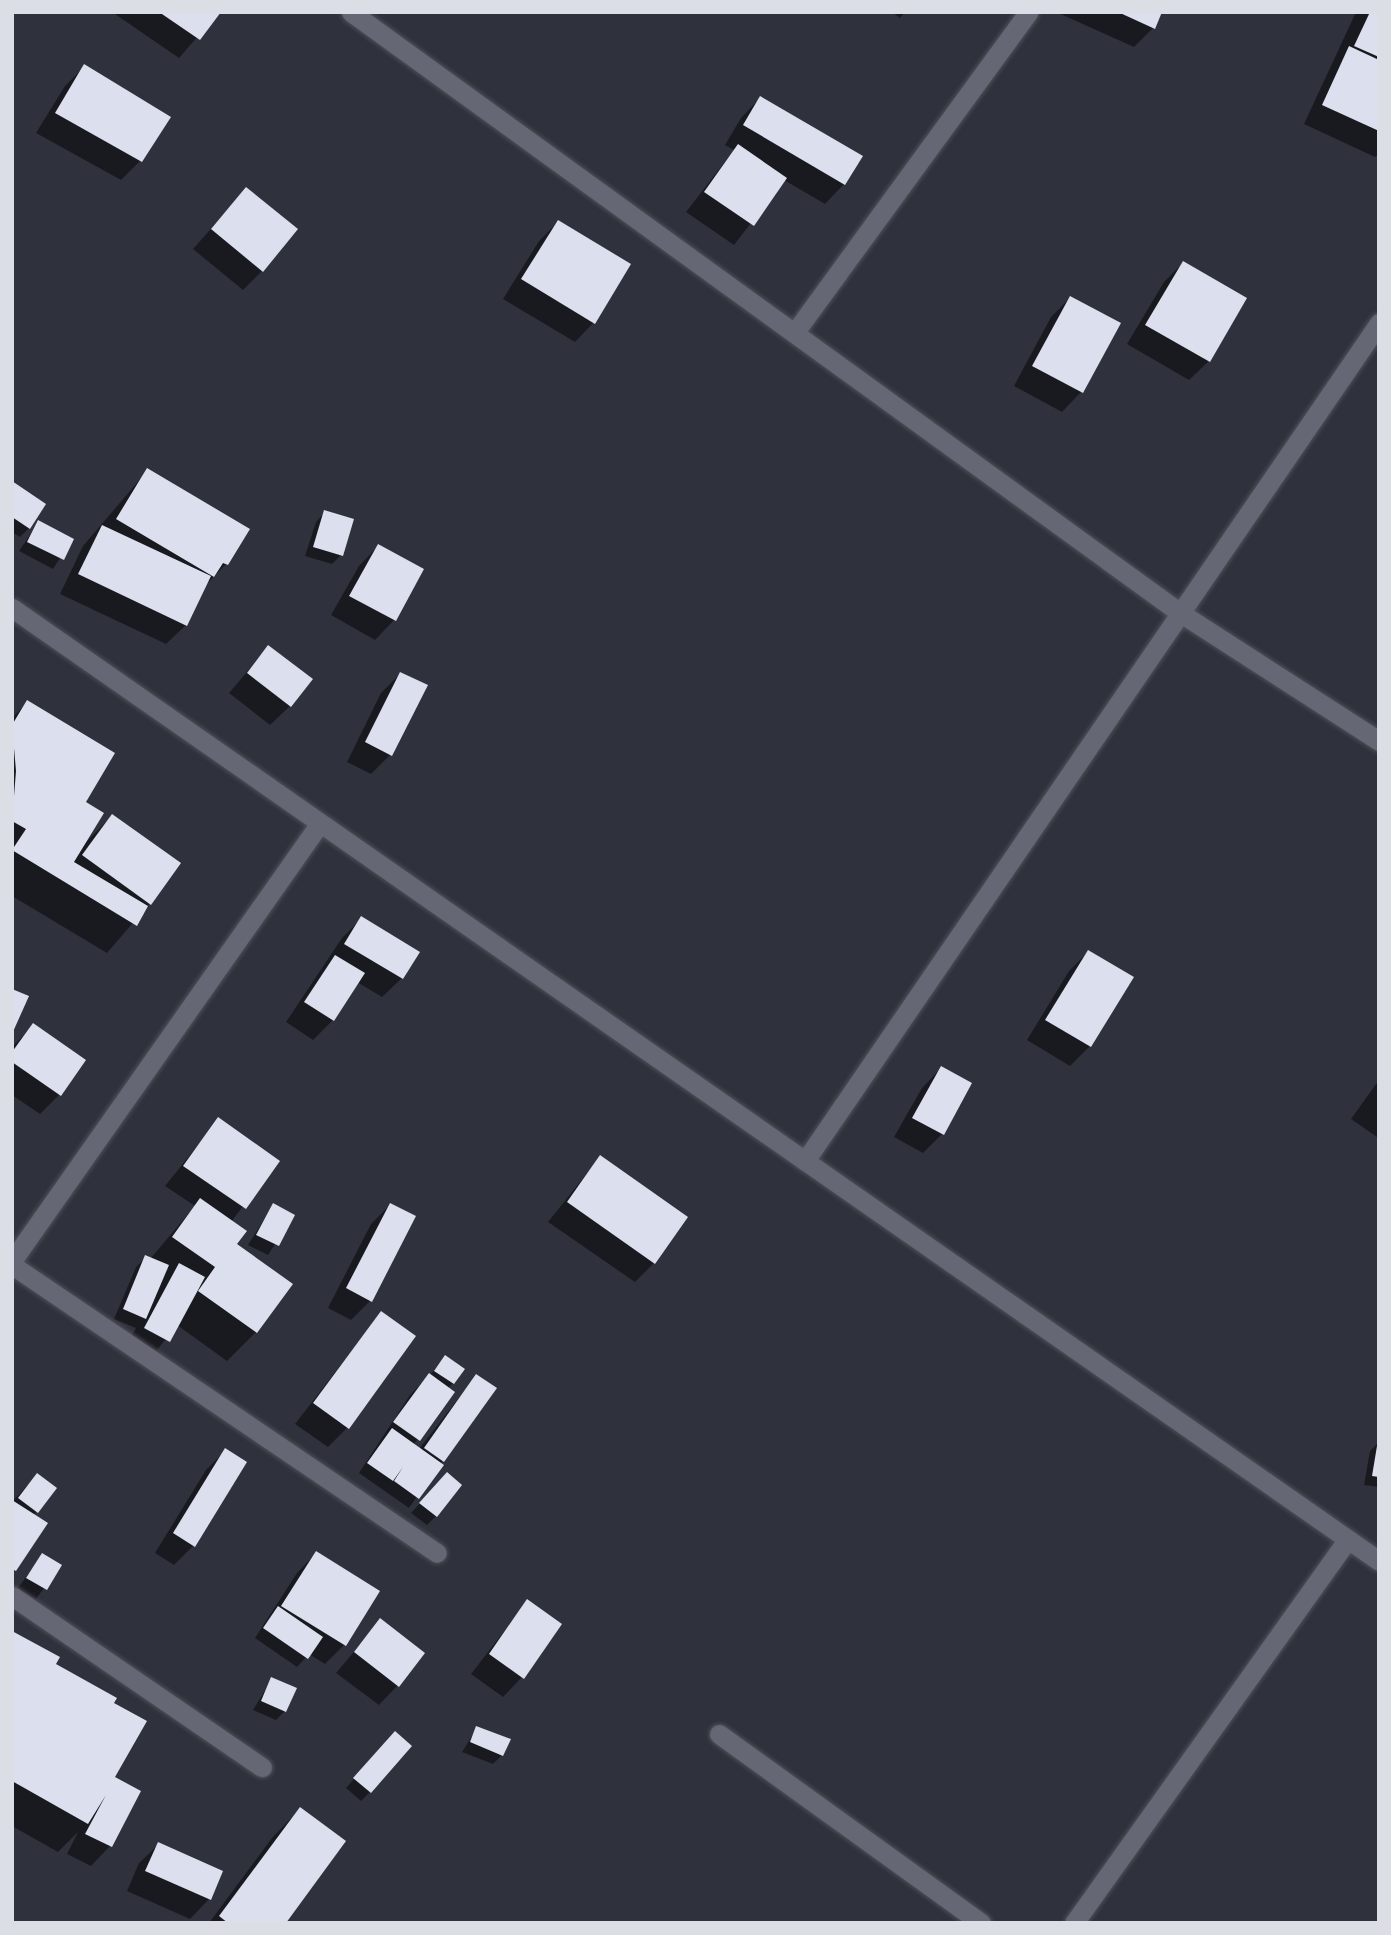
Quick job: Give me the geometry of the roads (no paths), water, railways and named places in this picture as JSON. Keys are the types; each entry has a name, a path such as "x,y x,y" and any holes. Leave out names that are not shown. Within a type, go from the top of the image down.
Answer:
{"street":[{"path":"351,12 1179,612 1379,741"},
{"path":"795,332 1028,12"},
{"path":"805,1161 1379,323"},
{"path":"12,608 1379,1560"},
{"path":"320,823 12,1263 437,1553"},
{"path":"1074,1923 1348,1540"},
{"path":"12,1596 262,1767"},
{"path":"719,1734 981,1923"}]}
